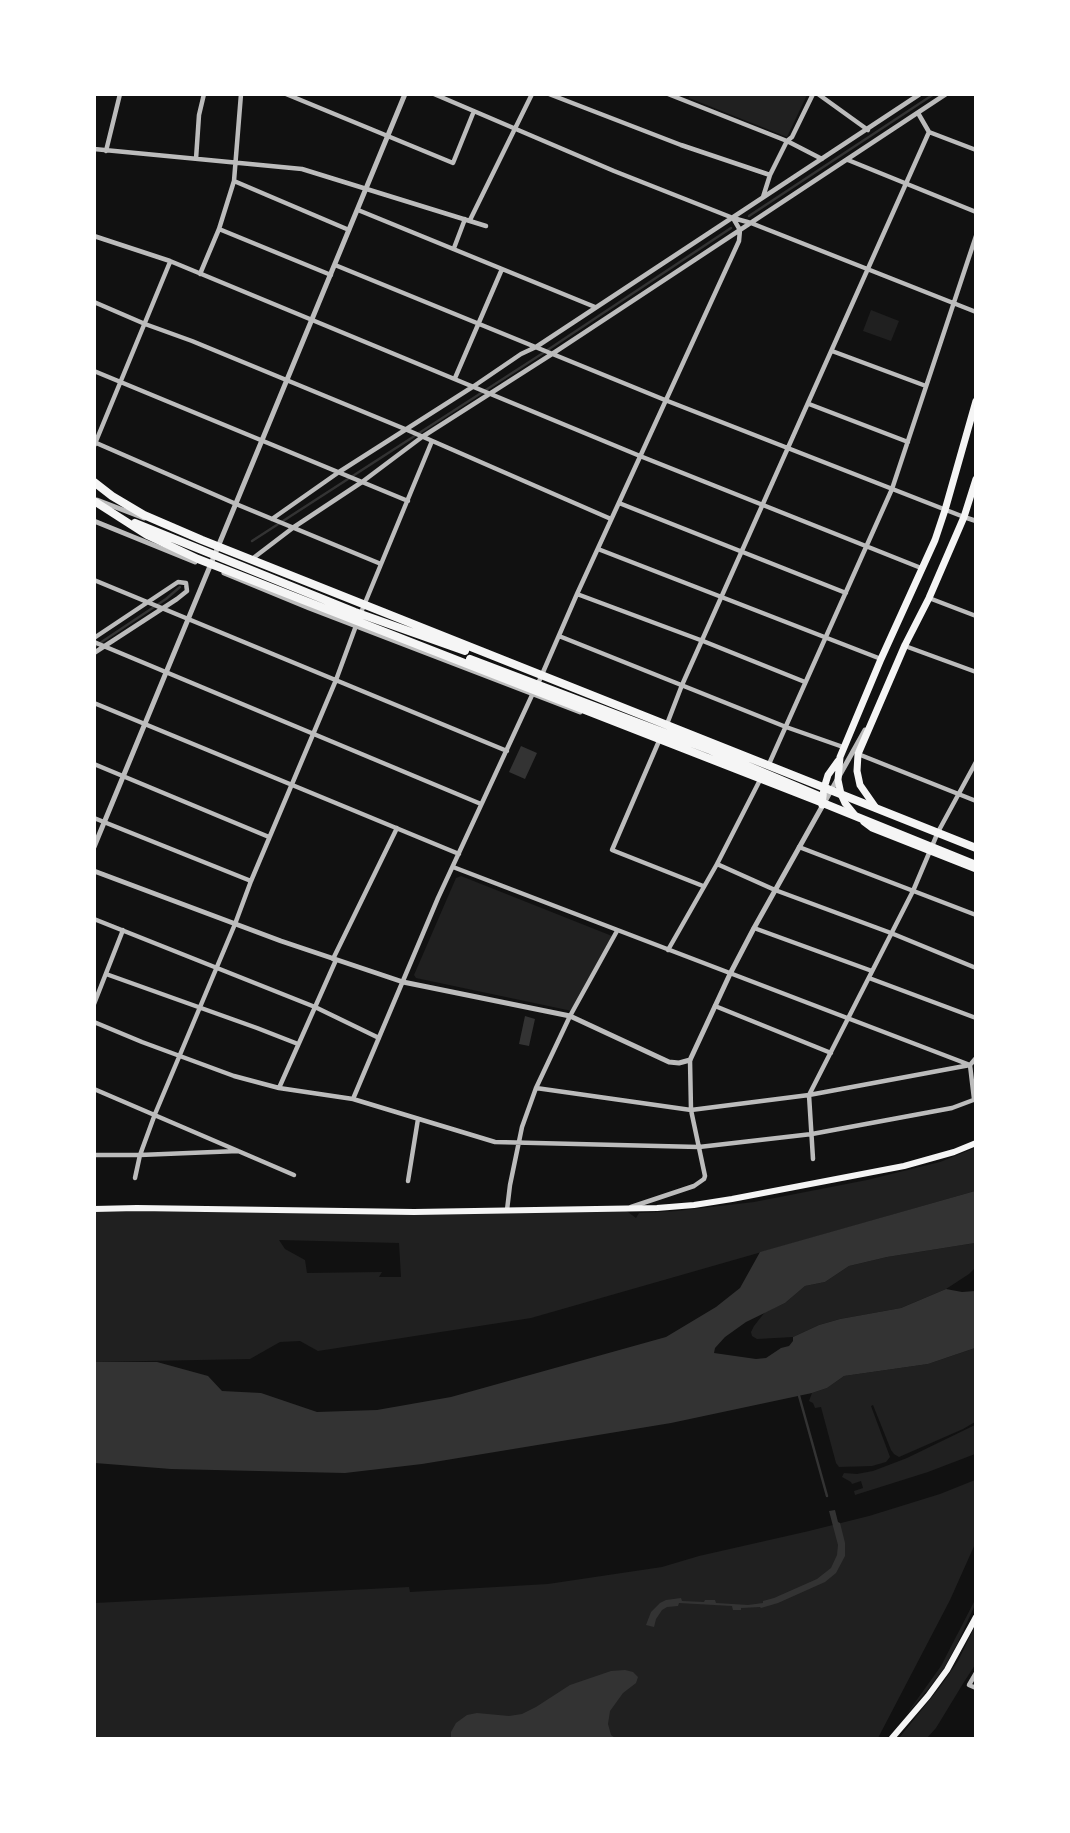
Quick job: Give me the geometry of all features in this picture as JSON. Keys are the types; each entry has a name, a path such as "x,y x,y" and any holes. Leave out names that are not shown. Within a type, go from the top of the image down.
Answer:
{"highway":[{"path":"830,792 843,747 935,540 975,401"},
{"path":"876,808 860,785 858,754 964,517 975,479"},
{"path":"94,482 144,515 251,560 975,847"},
{"path":"94,500 147,535 198,559 975,867"},
{"path":"94,507 355,612 551,679"},
{"path":"309,608 502,671 722,755 842,806 875,827"},
{"path":"810,781 828,775 840,757"},
{"path":"828,775 830,792 857,818 930,851 975,867"},
{"path":"810,781 830,792 975,847"}],"main road":[{"path":"94,1209 414,1212 624,1209 694,1205 904,1166 975,1143"},
{"path":"892,1738 929,1696 947,1670 975,1617"}],"street":[{"path":"106,151 120,94"},
{"path":"196,159 199,115 204,94"},
{"path":"200,274 219,229 234,181 241,94"},
{"path":"286,94 453,163 474,111"},
{"path":"94,848 405,94"},
{"path":"434,94 614,171 975,312"},
{"path":"454,248 532,94"},
{"path":"550,94 681,145 770,174"},
{"path":"668,94 685,98 787,141 822,159"},
{"path":"762,197 787,141 792,137 816,94 868,130"},
{"path":"272,519 339,472 920,94"},
{"path":"251,560 422,437 946,94"},
{"path":"918,113 929,132 975,150"},
{"path":"667,724 929,132"},
{"path":"94,149 302,169 486,226"},
{"path":"847,159 975,212"},
{"path":"234,181 349,230"},
{"path":"358,209 595,307"},
{"path":"353,1099 481,804 739,241 740,230 733,218"},
{"path":"219,229 331,275"},
{"path":"94,236 170,261 640,456 921,568"},
{"path":"769,764 892,489 975,236"},
{"path":"170,261 95,443 236,505 381,564"},
{"path":"335,265 665,400 975,521"},
{"path":"455,379 502,269"},
{"path":"94,302 405,429 611,519"},
{"path":"832,351 926,386"},
{"path":"94,371 408,501"},
{"path":"809,404 908,442"},
{"path":"135,1178 155,1114 336,680 432,441"},
{"path":"94,500 810,781"},
{"path":"619,503 846,593"},
{"path":"94,521 309,608"},
{"path":"598,549 880,659"},
{"path":"94,580 507,751"},
{"path":"94,653 105,646 183,595 188,588 186,583 178,582 94,640 105,646 481,804"},
{"path":"577,594 805,682"},
{"path":"929,598 975,616"},
{"path":"357,624 532,695 803,796 830,792 875,827"},
{"path":"559,636 786,727 843,747"},
{"path":"905,645 975,672"},
{"path":"94,703 459,854"},
{"path":"624,1209 694,1186 704,1179 691,1110 690,1060 754,928 877,709"},
{"path":"659,741 612,850 704,886"},
{"path":"858,754 975,801"},
{"path":"813,1159 809,1095 975,762"},
{"path":"94,764 269,837"},
{"path":"668,950 760,780"},
{"path":"803,796 830,792"},
{"path":"94,818 251,881"},
{"path":"279,1088 334,960 397,828"},
{"path":"799,847 975,915"},
{"path":"717,863 775,890 975,968"},
{"path":"453,867 970,1065"},
{"path":"94,871 334,960 403,982 570,1016 669,1062 690,1060"},
{"path":"94,919 315,1007 379,1038"},
{"path":"754,928 872,971"},
{"path":"94,1004 123,930"},
{"path":"506,1211 524,1119 536,1088 570,1016 617,931"},
{"path":"106,974 298,1044"},
{"path":"869,978 975,1018"},
{"path":"715,1006 831,1053"},
{"path":"94,1022 234,1076 279,1088 353,1099 495,1142 519,1143 699,1147 811,1134 952,1108 975,1099 970,1065 975,1058"},
{"path":"536,1088 691,1110 809,1095 970,1065"},
{"path":"94,1089 294,1175"},
{"path":"408,1181 418,1119"},
{"path":"94,1154 239,1151"},
{"path":"975,1673 969,1685 975,1688"}],"shaded area":[{"path":"690,94 807,95 787,137 689,98"},
{"path":"871,310 899,321 891,341 863,331"},
{"path":"521,746 537,753 525,779 509,772"},
{"path":"461,876 612,936 572,1011 416,978 414,975 456,878"},
{"path":"525,1016 535,1019 529,1046 519,1044"},
{"path":"975,1148 975,1191 531,1318 318,1351 300,1341 280,1342 250,1359 95,1362 94,1209 414,1212 624,1209 636,1218 639,1213 754,1202 867,1180 940,1162","holes":["279,1240 399,1243 401,1277 379,1277 382,1272 307,1273 305,1260 285,1249"]},
{"path":"975,1191 975,1243 849,1266 825,1282 805,1286 785,1303 746,1322 725,1337 714,1353 766,1358 789,1346 793,1337 819,1325 901,1308 946,1289 975,1291 975,1348 928,1364 844,1376 827,1388 812,1393 671,1423 422,1464 345,1473 171,1469 95,1463 95,1362 157,1362 208,1376 222,1391 261,1393 317,1412 377,1410 451,1397 666,1337 716,1307 740,1288 760,1252"},
{"path":"975,1243 975,1268 969,1274 946,1289 901,1308 840,1319 793,1337 757,1339 752,1336 754,1326 765,1312 785,1303 805,1286 825,1282 849,1266"},
{"path":"975,1348 975,1422 899,1457 891,1450 873,1405 871,1406 890,1457 886,1462 872,1466 839,1467 821,1407 815,1408 809,1401 812,1393 827,1388 844,1376 928,1364"},
{"path":"975,1425 975,1454 855,1495 854,1491 863,1488 861,1481 852,1484 842,1477 844,1473 873,1471 907,1458"},
{"path":"975,1480 975,1544 950,1600 878,1738 95,1738 95,1603 409,1587 410,1592 548,1584 662,1567 869,1516"},
{"path":"835,1510 845,1543 845,1556 836,1573 825,1582 761,1608 733,1610 732,1606 679,1603 678,1606 662,1610 654,1627 646,1625 651,1612 666,1600 715,1600 716,1603 748,1605 763,1603 817,1579 831,1568 837,1555 838,1545 829,1511"},
{"path":"975,1600 944,1668 906,1715 941,1666"},
{"path":"975,1626 975,1665 936,1728 927,1738 899,1738 958,1661"},
{"path":"625,1670 638,1677 636,1683 623,1693 610,1711 608,1724 611,1735 615,1738 451,1738 456,1723 467,1715 522,1714 570,1685 611,1671"}],"waterway":[{"path":"749,216 934,94"},
{"path":"252,541 731,228"},
{"path":"94,647 180,587"},
{"path":"798,1392 827,1496"}]}
